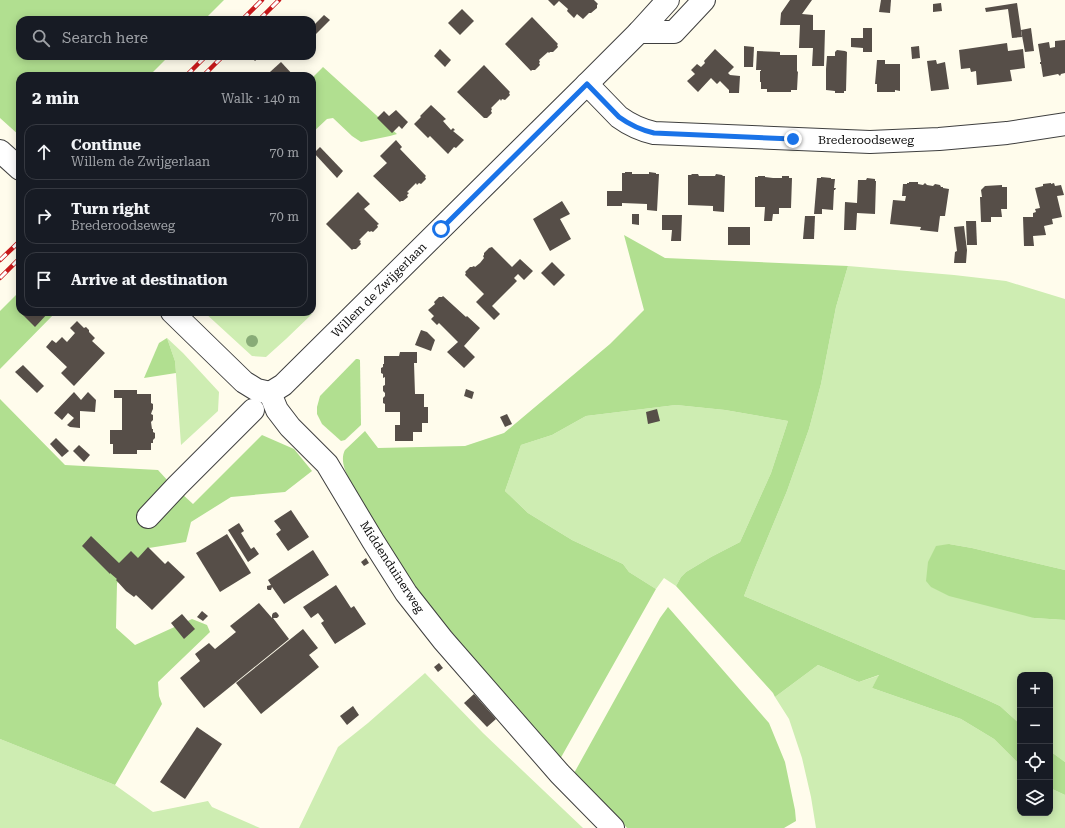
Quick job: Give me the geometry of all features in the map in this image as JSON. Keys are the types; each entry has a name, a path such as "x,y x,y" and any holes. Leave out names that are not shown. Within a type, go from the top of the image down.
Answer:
{"street":[{"name":"Willem de Zwijgerlaan","path":"270,393 283,385 639,32 668,0"},
{"path":"639,32 674,32 704,0"},
{"name":"Brederoodseweg","path":"587,84 624,121 630,125 654,133 870,142 969,137 1065,124"},
{"path":"0,151 16,165"},
{"path":"176,316 244,382 257,390 270,393"},
{"name":"Middenduinerweg","path":"270,393 277,410 290,427 327,464 406,593 448,646 560,774 613,828"},
{"path":"148,517 253,410"}],"green space":[{"path":"0,0 224,0 208,16 16,16 16,60 165,60 153,72 16,72 16,132 0,118"},
{"path":"323,67 397,134 361,142 352,136 333,118 327,119 316,129 316,74"},
{"path":"624,235 665,258 848,266 836,307 821,384 809,429 787,491 744,596 1000,706 1017,721 1017,762 994,739 961,719 872,688 879,675 859,682 818,665 775,697 676,586 686,572 740,542 771,473 788,421 725,410 676,405 586,416 552,435 521,445 505,491 528,513 572,540 623,564 629,572 656,589 559,761 479,667 422,595 387,545 347,476 343,462 345,450 365,431 378,448 465,446 504,433 610,344 644,310"},
{"path":"848,266 1006,281 1065,299 1065,570 949,544 1034,618 1065,620 1065,762 1053,753 1053,672 1017,672 1017,721 1000,706 985,699 744,596 787,491 809,429 821,384 836,307"},
{"path":"16,295 16,316 52,316 0,369 0,311"},
{"path":"208,316 310,316 266,357 252,356"},
{"path":"167,338 219,392 218,411 181,445 175,361"},
{"path":"167,338 175,361 176,373 144,378 159,343"},
{"path":"356,359 360,360 361,425 345,440 341,441 322,424 317,414 317,407 320,396"},
{"path":"0,399 65,465 158,470 193,504 262,435 294,449 312,471 285,492 231,497 191,522 186,542 149,548 117,583 116,628 135,645 192,619 207,625 210,632 158,682 159,696 162,704 115,785 0,739"},
{"path":"676,405 725,410 788,421 771,473 740,542 686,572 676,586 664,578 656,589 629,572 623,564 572,540 528,513 505,491 521,445 552,435 586,416"},
{"path":"949,544 1065,570 1065,620 1034,618 949,596 931,587 926,581 928,562 936,546"},
{"path":"668,607 769,723 785,762 795,810 796,821 784,828 627,828 601,800 573,775 660,618"},
{"path":"818,665 859,682 880,675 872,688 961,719 994,739 1017,762 1017,816 1053,816 1053,789 1065,795 1065,828 816,828 802,758 789,719 775,697"},
{"path":"425,673 483,733 583,828 299,828 338,747"},
{"path":"0,739 115,785 153,812 208,801 212,807 260,828 0,828"},
{"path":"1053,753 1065,762 1065,795 1053,789"}],"building":[{"path":"548,0 594,0 598,4 597,8 583,19 577,14 574,18 567,11 568,9 559,1 554,6"},
{"path":"790,0 812,0 802,14 813,15 813,30 825,30 824,66 812,66 813,48 799,48 800,25 780,25 781,13"},
{"path":"881,0 891,0 890,13 879,12"},
{"path":"941,3 942,11 933,12 933,4"},
{"path":"1017,3 1022,37 1012,38 1008,9 986,12 985,8"},
{"path":"462,9 474,21 460,35 448,23"},
{"path":"324,15 330,20 316,34 316,23"},
{"path":"532,17 558,44 558,47 553,52 548,52 539,60 540,65 535,70 531,71 505,44"},
{"path":"863,28 872,28 872,52 863,52 863,48 851,47 851,38 863,38"},
{"path":"1031,28 1034,51 1025,52 1021,30"},
{"path":"1065,40 1065,73 1061,74 1060,76 1058,74 1043,77 1038,44 1049,42 1050,48 1055,47 1055,41"},
{"path":"1007,43 1008,51 1023,49 1025,68 1010,70 1012,81 977,85 976,71 971,72 970,68 961,69 959,50"},
{"path":"744,46 754,47 753,67 744,67"},
{"path":"919,46 920,58 912,59 911,47"},
{"path":"440,49 451,60 445,67 434,56"},
{"path":"715,49 734,67 728,73 730,75 740,76 739,93 729,93 729,90 720,81 717,84 711,78 698,92 687,81 695,74 691,70 697,64 701,67 705,63 704,61"},
{"path":"837,50 847,52 846,91 844,91 844,93 835,93 835,91 826,90 827,56 835,56 835,52"},
{"path":"757,51 780,52 780,55 797,55 797,90 791,90 791,92 767,92 767,89 761,89 761,70 756,70"},
{"path":"877,60 885,60 885,64 900,64 900,91 895,90 895,92 877,92 877,84 875,84"},
{"path":"936,60 937,64 945,62 949,89 931,91 927,61"},
{"path":"281,62 290,72 270,72"},
{"path":"484,65 510,92 510,95 505,100 502,99 501,101 500,99 491,108 492,113 487,118 484,118 457,92"},
{"path":"431,105 446,119 443,121 451,130 453,128 455,130 453,131 464,140 456,148 454,147 448,154 430,136 428,138 414,124"},
{"path":"396,110 408,122 402,129 399,126 392,133 377,118 384,111 389,116"},
{"path":"396,140 402,147 400,149 426,176 426,179 421,184 419,183 417,185 416,183 407,192 409,193 407,195 408,197 400,202 373,176 387,163 380,156"},
{"path":"320,147 343,171 337,178 316,155 316,151"},
{"path":"632,172 632,174 649,174 649,172 659,174 657,211 647,210 647,204 622,203 622,206 607,206 607,191 622,191 622,173"},
{"path":"698,174 699,176 715,176 716,174 725,176 724,212 713,211 713,206 688,205 688,175"},
{"path":"782,176 789,176 789,178 792,178 791,208 779,208 779,214 773,214 772,221 764,221 765,207 755,207 755,177 782,178"},
{"path":"821,177 835,179 834,188 836,188 834,190 833,210 822,209 822,214 814,214 817,178"},
{"path":"867,178 875,179 876,181 875,214 857,213 856,230 844,230 845,202 857,203 858,180 866,180"},
{"path":"909,182 918,182 918,184 923,185 925,183 933,186 935,184 949,189 945,216 940,216 938,232 920,230 921,227 890,224 893,200 905,201 906,196 902,196 903,184 907,184"},
{"path":"1054,183 1055,186 1061,185 1064,195 1057,196 1062,217 1052,219 1053,224 1044,226 1046,235 1033,236 1034,246 1024,246 1023,217 1033,217 1033,213 1036,212 1035,209 1040,208 1035,188 1043,186 1043,184"},
{"path":"1002,185 1002,187 1007,187 1007,209 1001,209 1002,217 991,217 991,222 981,222 981,190 985,186"},
{"path":"358,192 370,204 364,209 379,224 373,232 368,231 359,240 361,241 361,244 356,249 352,250 326,224"},
{"path":"562,201 570,214 560,219 571,239 550,251 533,219"},
{"path":"632,214 639,214 639,225 632,224"},
{"path":"662,215 682,215 681,241 671,241 672,230 662,230"},
{"path":"805,216 815,216 814,239 803,239"},
{"path":"966,221 976,221 977,245 967,245"},
{"path":"964,226 967,250 966,263 954,263 955,252 957,251 954,227"},
{"path":"728,227 750,227 750,245 728,245"},
{"path":"492,247 512,267 520,259 533,271 524,280 518,274 514,278 517,281 492,306 500,314 494,320 476,302 484,294 465,275 465,272 470,267 475,267 480,263 484,258 484,253"},
{"path":"552,262 565,275 554,286 541,273"},
{"path":"443,296 480,328 464,346 475,357 464,368 447,352 458,342 439,323 437,325 431,319 434,316 428,310 435,304 434,302 439,297"},
{"path":"24,316 45,316 35,327"},
{"path":"77,321 84,328 86,327 89,330 95,338 92,341 105,353 74,386 61,373 67,367 46,347 52,340 56,343 62,337 67,342 75,333 70,328"},
{"path":"421,330 427,332 435,340 431,351 415,345"},
{"path":"400,352 417,352 417,363 414,363 415,394 424,394 424,407 428,407 428,423 422,423 422,432 413,432 413,441 395,441 395,425 400,425 400,412 385,412 385,404 383,403 383,398 385,396 383,386 385,385 385,377 383,378 381,368 384,364 384,356 399,356"},
{"path":"23,365 44,386 37,393 15,372"},
{"path":"466,389 474,392 472,399 464,396"},
{"path":"114,390 137,390 137,394 151,394 153,409 151,414 153,415 153,420 151,422 153,432 155,433 155,438 153,443 151,443 151,450 137,450 137,454 113,454 113,444 110,444 110,430 122,430 122,398 114,398"},
{"path":"74,392 81,400 88,392 96,400 95,412 80,411 80,428 70,427 67,425 74,418 68,413 62,420 54,413"},
{"path":"657,409 660,421 648,424 646,412"},
{"path":"507,414 512,424 505,427 500,417"},
{"path":"56,438 69,451 62,457 50,444"},
{"path":"79,445 90,455 84,462 73,451"},
{"path":"291,510 309,537 288,551 276,534 281,530 274,521"},
{"path":"239,523 244,531 241,533 251,549 254,547 259,554 248,562 228,530"},
{"path":"227,534 251,573 220,592 196,553"},
{"path":"91,536 119,563 131,551 138,558 148,547 165,564 168,561 185,577 152,610 136,595 134,597 126,591 116,580 117,579 82,546"},
{"path":"313,550 329,575 284,604 272,587 271,590 267,589 267,586 271,585 268,580"},
{"path":"366,558 369,563 364,566 361,562"},
{"path":"336,585 351,608 354,606 366,624 335,644 321,623 324,621 318,613 311,618 303,607"},
{"path":"259,603 272,618 273,613 276,612 278,614 279,616 277,618 273,618 289,639 204,708 180,678 200,661 195,654 209,643 215,649 236,632 230,626"},
{"path":"202,611 208,616 203,621 197,617"},
{"path":"182,614 195,629 184,639 171,623"},
{"path":"303,629 318,648 309,655 319,667 261,714 236,683"},
{"path":"439,663 443,668 438,672 434,667"},
{"path":"474,694 496,719 487,727 464,703"},
{"path":"353,706 359,715 347,725 340,716"},
{"path":"197,727 222,744 185,799 160,782"}],"railway":[{"path":"246,16 262,0"},
{"path":"263,16 279,0"},
{"path":"190,72 202,60"},
{"path":"207,72 219,60"},
{"path":"0,260 16,245"},
{"path":"0,278 16,262"}],"route":[{"path":"441,229 587,84 624,121 630,125 654,133 793,139"}]}
